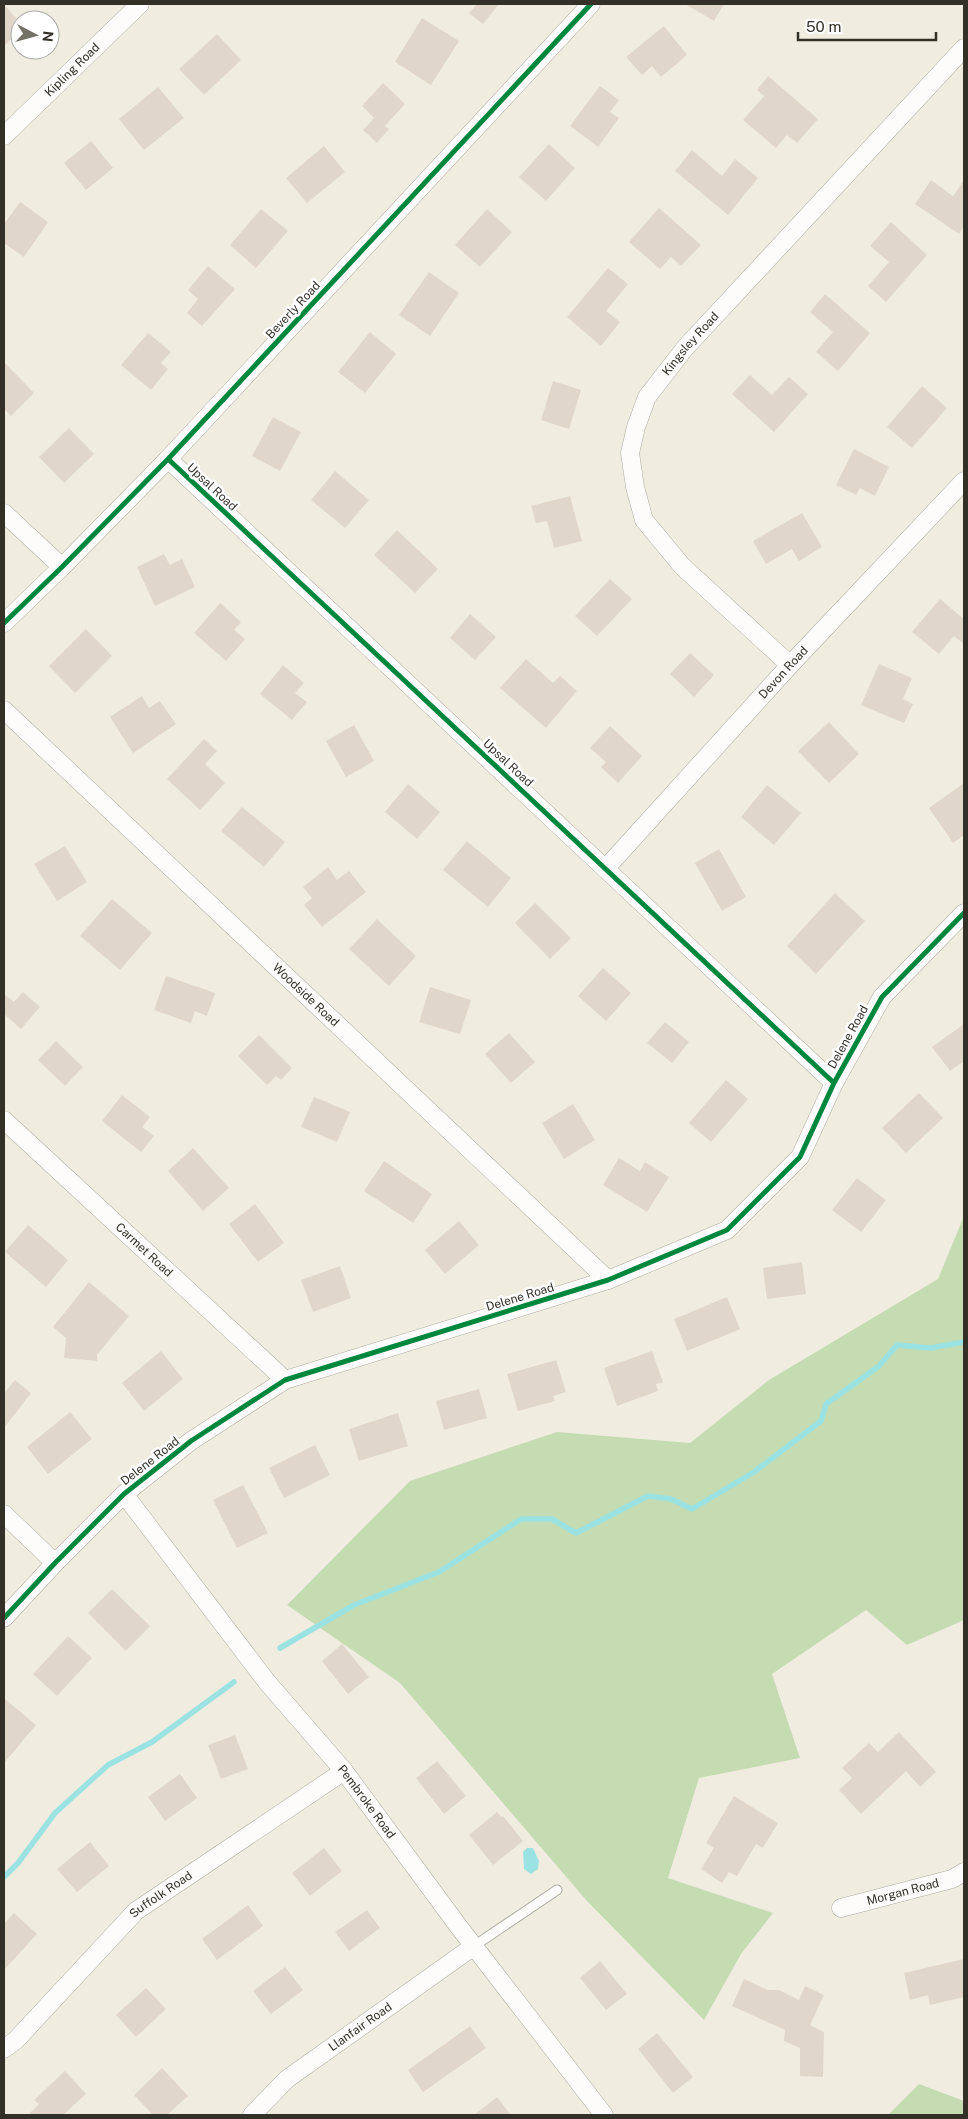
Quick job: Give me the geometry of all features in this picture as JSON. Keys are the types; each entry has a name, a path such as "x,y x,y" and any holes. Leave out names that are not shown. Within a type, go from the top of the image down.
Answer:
{"street":[{"name":"Kipling Road","path":"4,136 140,4"},
{"name":"Beverly Road","path":"4,623 168,459 590,4"},
{"name":"Kingsley Road","path":"790,665 682,566 644,520 635,487 630,453 636,426 647,397 686,348 964,48"},
{"name":"Upsal Road","path":"168,459 834,1083"},
{"name":"Devon Road","path":"606,868 790,665 964,481"},
{"path":"4,512 62,567"},
{"name":"Woodside Road","path":"4,710 608,1280"},
{"name":"Delene Road","path":"4,1618 55,1563 124,1494 190,1441 285,1380 608,1280 727,1230 800,1156 834,1083 882,997 964,913"},
{"name":"Carmet Road","path":"4,1120 285,1380"},
{"name":"Pembroke Road","path":"124,1494 267,1682 344,1771 474,1946 604,2115"},
{"path":"4,1514 55,1563"},
{"name":"Suffolk Road","path":"4,2049 16,2040 136,1911 344,1771"},
{"name":"Morgan Road","path":"841,1908 952,1879 964,1872"},
{"name":"Llanfair Road","path":"252,2115 287,2079 474,1946"}],"lane":[{"path":"474,1946 557,1890"}],"green space":[{"path":"964,1216 964,1620 907,1645 866,1610 772,1674 800,1758 699,1778 668,1878 773,1913 741,1954 704,2020 587,1901 400,1683 287,1605 410,1481 557,1432 690,1443 769,1380 938,1279"},
{"path":"919,2084 964,2101 964,2115 888,2115"}],"water":[{"path":"527,1848 533,1848 539,1861 538,1869 531,1874 524,1869 523,1852"}],"building":[{"path":"4,4 10,11 10,40 4,46"},
{"path":"477,4 499,4 483,24 469,13"},
{"path":"685,4 724,4 714,21"},
{"path":"422,18 459,41 431,85 395,62"},
{"path":"664,26 687,55 661,77 652,66 642,75 626,57"},
{"path":"217,34 241,60 204,95 179,69"},
{"path":"768,76 818,119 797,143 787,135 776,148 743,120 764,96 757,90"},
{"path":"383,83 405,104 385,126 389,129 377,143 363,130 374,118 362,106"},
{"path":"600,86 619,100 610,112 619,118 598,147 570,126"},
{"path":"158,87 184,118 144,150 119,119"},
{"path":"91,141 113,168 86,190 64,163"},
{"path":"549,144 575,168 546,201 519,177"},
{"path":"324,146 345,172 307,203 286,178"},
{"path":"692,150 722,176 735,159 758,178 728,215 675,171"},
{"path":"931,180 953,196 964,180 964,226 959,234 915,204"},
{"path":"20,202 48,222 24,257 4,243 4,224"},
{"path":"659,208 701,245 681,266 671,257 660,269 629,242"},
{"path":"261,209 288,231 256,268 230,245"},
{"path":"487,209 512,232 480,267 455,245"},
{"path":"891,222 927,255 886,302 868,286 889,262 870,246"},
{"path":"208,266 235,289 202,326 187,313 198,299 188,290"},
{"path":"608,268 628,284 606,311 620,322 601,346 567,317"},
{"path":"429,272 459,293 430,336 399,315"},
{"path":"825,294 870,333 838,371 816,352 833,332 810,312"},
{"path":"370,332 396,354 365,393 338,372"},
{"path":"148,333 171,352 161,363 168,369 151,390 121,365"},
{"path":"4,362 34,393 11,416 4,409"},
{"path":"750,375 772,395 789,377 808,394 774,432 732,394"},
{"path":"553,381 581,390 569,429 541,420"},
{"path":"922,386 947,408 912,448 887,427"},
{"path":"273,417 301,432 280,471 252,456"},
{"path":"69,428 94,454 64,483 39,457"},
{"path":"854,449 889,467 875,496 860,488 856,495 836,485"},
{"path":"335,471 369,500 345,528 311,500"},
{"path":"570,496 582,541 554,548 547,521 536,523 531,506"},
{"path":"802,513 822,547 799,561 792,549 766,564 753,541"},
{"path":"397,530 438,569 415,593 374,555"},
{"path":"164,554 170,565 182,559 195,587 155,606 137,567"},
{"path":"610,579 632,599 597,636 575,616"},
{"path":"940,599 964,619 964,644 954,636 939,654 912,632"},
{"path":"220,603 241,622 234,630 245,639 226,661 194,633"},
{"path":"470,614 496,637 475,660 450,638"},
{"path":"86,629 112,656 75,693 49,666"},
{"path":"690,653 714,675 694,697 670,674"},
{"path":"526,659 553,683 560,676 577,691 546,728 500,688"},
{"path":"879,664 912,678 903,699 913,704 904,723 861,705"},
{"path":"283,665 304,683 295,693 307,702 292,720 260,694"},
{"path":"142,696 149,708 160,701 176,724 133,753 110,717"},
{"path":"829,722 859,754 829,783 798,751"},
{"path":"354,725 374,761 346,777 326,741"},
{"path":"610,726 642,756 618,783 601,767 606,762 590,748"},
{"path":"204,739 217,751 205,764 225,783 200,810 167,779"},
{"path":"964,783 964,835 953,843 929,808"},
{"path":"408,784 440,812 417,839 385,812"},
{"path":"767,785 801,813 774,845 741,817"},
{"path":"242,807 285,842 264,867 221,831"},
{"path":"467,841 511,878 488,907 443,870"},
{"path":"65,846 87,882 57,901 34,864"},
{"path":"719,849 746,897 722,911 695,863"},
{"path":"328,867 337,880 349,871 366,892 322,927 304,905 312,898 303,887"},
{"path":"835,893 865,921 816,974 787,946"},
{"path":"112,899 152,933 120,970 80,936"},
{"path":"535,903 571,938 550,959 515,923"},
{"path":"377,919 416,956 389,986 349,949"},
{"path":"603,968 631,993 606,1021 578,996"},
{"path":"166,976 215,993 207,1016 195,1011 191,1023 154,1010"},
{"path":"430,987 471,1000 460,1034 419,1022"},
{"path":"23,992 40,1007 21,1029 4,1014 4,994 14,1002"},
{"path":"665,1022 689,1042 672,1063 647,1043"},
{"path":"964,1024 964,1061 950,1071 932,1047"},
{"path":"509,1033 535,1062 511,1083 485,1054"},
{"path":"259,1035 292,1068 281,1080 276,1076 267,1085 238,1056"},
{"path":"56,1041 83,1067 65,1086 38,1060"},
{"path":"726,1080 748,1099 711,1142 689,1123"},
{"path":"919,1093 943,1118 906,1153 882,1128"},
{"path":"122,1095 150,1117 142,1127 154,1136 141,1152 102,1121"},
{"path":"314,1097 350,1112 337,1142 301,1127"},
{"path":"573,1104 595,1140 564,1159 542,1123"},
{"path":"193,1148 229,1188 203,1211 168,1171"},
{"path":"619,1158 640,1171 645,1162 669,1177 647,1212 603,1185"},
{"path":"384,1161 432,1194 413,1223 364,1191"},
{"path":"857,1178 886,1200 861,1232 832,1210"},
{"path":"255,1204 284,1243 258,1262 229,1224"},
{"path":"459,1221 479,1245 445,1274 425,1250"},
{"path":"28,1225 68,1260 46,1287 5,1252"},
{"path":"802,1262 806,1294 767,1299 763,1268"},
{"path":"340,1266 351,1298 313,1312 301,1280"},
{"path":"89,1282 129,1316 97,1355 97,1361 64,1358 66,1338 53,1327"},
{"path":"727,1297 740,1329 687,1351 674,1319"},
{"path":"161,1351 183,1379 144,1411 122,1383"},
{"path":"652,1351 663,1382 656,1384 658,1391 617,1406 604,1368"},
{"path":"556,1360 566,1392 553,1396 555,1401 518,1411 507,1374"},
{"path":"15,1380 31,1393 4,1428 4,1393"},
{"path":"479,1389 487,1418 444,1430 436,1401"},
{"path":"70,1412 92,1439 48,1474 27,1447"},
{"path":"398,1413 408,1446 359,1461 349,1429"},
{"path":"315,1445 330,1475 284,1498 269,1468"},
{"path":"243,1485 268,1533 237,1548 213,1500"},
{"path":"112,1589 150,1626 126,1651 88,1613"},
{"path":"68,1636 92,1658 57,1696 33,1674"},
{"path":"342,1644 369,1677 348,1694 322,1661"},
{"path":"4,1698 36,1725 4,1763"},
{"path":"899,1732 936,1772 920,1787 906,1771 861,1814 839,1790 852,1778 842,1768 869,1743 878,1752"},
{"path":"235,1735 248,1769 221,1779 208,1745"},
{"path":"437,1761 466,1796 444,1814 416,1778"},
{"path":"180,1774 197,1798 165,1821 148,1797"},
{"path":"734,1796 778,1823 763,1848 756,1844 737,1876 729,1872 722,1883 701,1869 714,1848 706,1843"},
{"path":"497,1812 501,1817 503,1816 523,1841 493,1865 469,1835"},
{"path":"90,1842 109,1866 77,1892 57,1869"},
{"path":"324,1848 342,1871 310,1896 292,1873"},
{"path":"248,1905 263,1926 217,1960 202,1939"},
{"path":"367,1910 380,1928 349,1951 335,1932"},
{"path":"14,1913 37,1934 4,1970 4,1924"},
{"path":"964,1959 964,1997 930,2005 928,1995 910,2000 904,1973"},
{"path":"600,1961 627,1994 606,2010 580,1978"},
{"path":"285,1967 303,1990 271,2014 253,1991"},
{"path":"744,1979 768,1990 779,1990 799,2000 805,1986 824,1995 810,2025 824,2032 823,2077 800,2076 800,2048 784,2041 785,2030 732,2006"},
{"path":"146,1988 166,2009 136,2037 116,2015"},
{"path":"470,2026 486,2048 423,2092 408,2070"},
{"path":"657,2033 693,2077 673,2093 638,2049"},
{"path":"162,2068 188,2096 167,2115 153,2115 134,2095"},
{"path":"65,2071 86,2094 63,2115 28,2115 39,2104 34,2100"},
{"path":"497,2097 511,2115 474,2115"}],"waterway":[{"path":"280,1648 354,1605 439,1572 521,1519 552,1519 576,1533 648,1496 671,1499 692,1509 754,1472 821,1421 826,1404 879,1366 897,1345 930,1348 964,1342"},
{"path":"4,1877 18,1863 55,1813 108,1765 152,1742 234,1682"}],"cycle path":[{"path":"4,623 168,459 591,4"},
{"path":"168,459 834,1083"},
{"path":"4,1618 55,1563 124,1494 191,1441 285,1380 608,1280 727,1230 800,1157 834,1083 882,997 964,913"}]}
